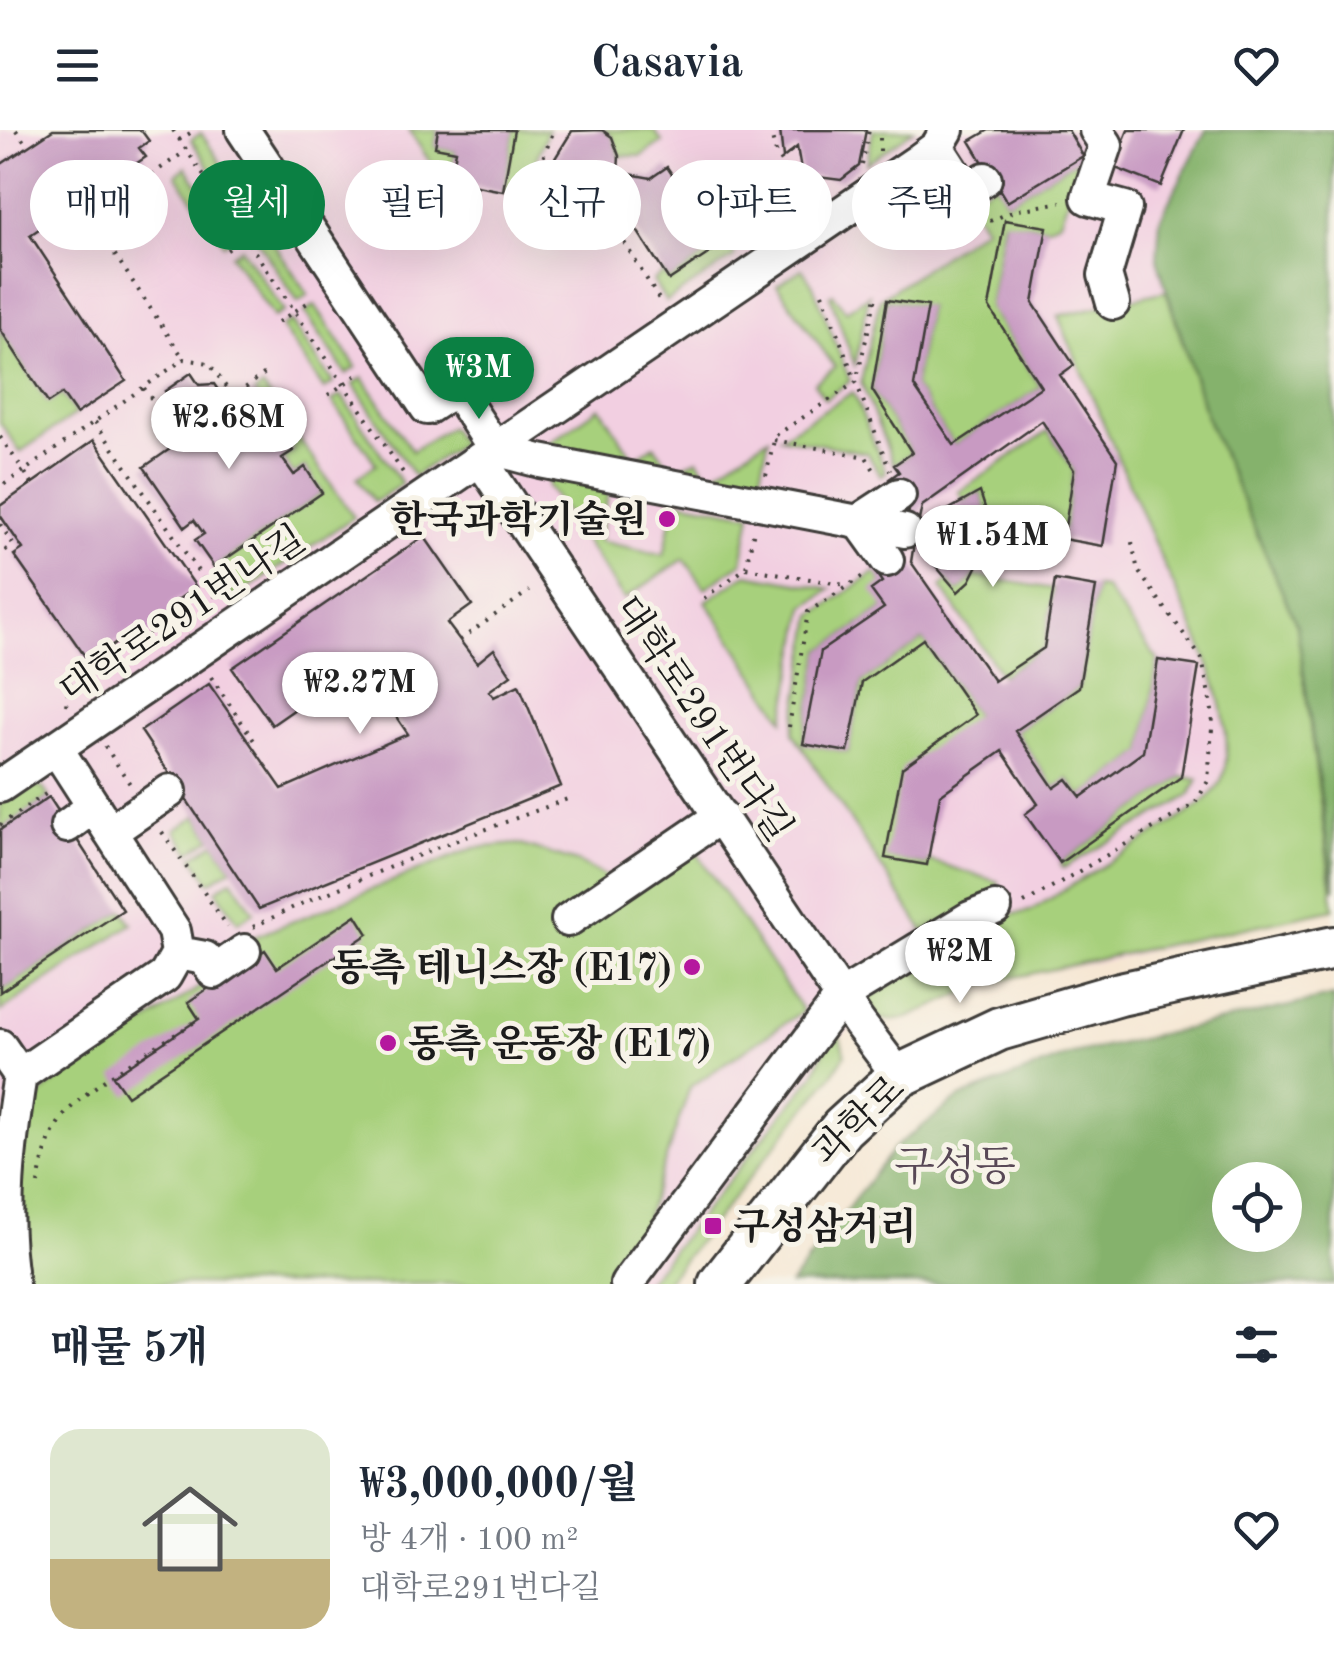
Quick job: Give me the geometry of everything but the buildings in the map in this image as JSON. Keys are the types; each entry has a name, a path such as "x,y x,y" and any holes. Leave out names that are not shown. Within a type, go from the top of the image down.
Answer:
{"main road":[{"name":"과학로","path":"720,1284 842,1128 899,1076 999,1029 1120,994 1334,948"}],"street":[{"name":"대학로291번다길","path":"243,130 428,408 456,389 487,454 721,816 899,1076"},
{"path":"1096,130 1106,145 1088,198 1125,208 1105,275 1113,303"},
{"name":"대학로291번나길","path":"0,786 60,734 487,454 942,139"},
{"path":"487,454 905,532"},
{"path":"859,521 899,495"},
{"path":"859,521 879,565"},
{"path":"20,1075 165,976 178,953 174,931 102,819 60,734"},
{"path":"67,826 102,819 170,791"},
{"path":"568,920 721,816"},
{"path":"628,1284 851,1009 970,918 995,908"},
{"path":"178,953 205,958 214,972 240,945"},
{"path":"0,1046 20,1075 1,1191 3,1256 12,1284"}],"path":[{"path":"16,130 28,147"},
{"path":"172,130 192,160"},
{"path":"180,140 195,130"},
{"path":"542,160 554,130"},
{"path":"770,130 781,160"},
{"path":"863,160 870,130"},
{"path":"880,130 880,155"},
{"path":"168,163 186,151"},
{"path":"990,221 1014,211 1088,198"},
{"path":"112,250 184,360"},
{"path":"253,250 412,485"},
{"path":"629,250 668,312"},
{"path":"774,440 866,457 881,482 891,474 822,293"},
{"path":"763,490 775,436 856,382 876,297"},
{"path":"278,322 312,300"},
{"path":"0,487 184,360 209,363 234,397"},
{"path":"212,413 269,370"},
{"path":"328,395 360,373"},
{"path":"144,388 161,413 173,404"},
{"path":"95,422 226,611"},
{"path":"0,437 32,484"},
{"path":"704,598 746,568 757,516"},
{"path":"0,524 14,544 1,554"},
{"path":"995,908 1029,902 1194,804 1208,781 1212,703 1202,659 1138,571 1131,538"},
{"path":"789,727 808,612 879,565"},
{"path":"746,568 846,585"},
{"path":"460,640 529,590"},
{"path":"60,734 71,674 80,668"},
{"path":"208,674 258,745"},
{"path":"105,746 132,786"},
{"path":"0,825 52,790"},
{"path":"162,831 240,945 256,925 296,906 573,797"},
{"path":"36,1191 43,1154 65,1114 199,1019"}],"shaded area":[{"name":"한국과학기술원","path":"0,130 1334,130 1334,909 983,984 908,1018 886,1020 869,1015 840,1037 845,1055 833,1074 664,1284 0,1284"}],"green space":[{"path":"409,130 438,130 435,147 456,151 454,160 429,160"},
{"path":"514,130 548,130 536,160 509,160"},
{"path":"602,130 654,130 662,142 641,156 619,156 612,137"},
{"path":"873,130 914,130 871,160 868,160"},
{"path":"1206,130 1334,130 1334,890 1297,626 1208,421 1157,259 1160,219"},
{"path":"201,133 219,160 205,160 191,140"},
{"path":"1083,156 1060,221 1047,227 1004,221 989,307 1041,387 954,445 914,386 928,307 887,300 872,390 912,453 894,465 861,382 880,299 951,250 990,250 990,187 996,183 1007,202"},
{"path":"186,167 188,192 176,175"},
{"path":"242,250 284,311 274,317 231,255"},
{"path":"264,250 278,250 308,295 298,302"},
{"path":"714,250 731,250 735,256 666,302 653,281 664,273 669,280"},
{"path":"802,269 813,285 850,381 825,399 814,383 835,367 777,285"},
{"path":"1166,291 1208,421 1297,626 1334,909 983,984 908,1018 886,1020 869,1015 862,1002 997,917 1030,911 1187,814 1210,795 1223,777 1227,742 1216,685 1058,316"},
{"path":"833,294 846,311 869,295 855,366 830,296"},
{"path":"315,305 356,367 346,374 305,312"},
{"path":"291,321 333,383 324,389 281,327"},
{"path":"0,329 48,402 62,394 76,414 20,452 0,422"},
{"path":"363,378 412,451 450,427 461,444 414,476 353,384"},
{"path":"263,387 354,517 234,598 214,567 322,493 305,467 294,475 282,458 293,451 254,393"},
{"path":"853,392 886,472 881,476 867,453 780,437"},
{"path":"341,395 402,484 374,502 357,478 376,464 332,401"},
{"path":"600,407 634,459 654,446 669,465 679,467 698,459 709,477 769,437 758,489 553,450 549,443"},
{"path":"1048,431 1074,470 1065,528 988,517 980,492 964,501 959,492"},
{"path":"550,473 610,485 599,541 664,555 675,500 751,514 742,563 705,588 684,559 624,599 548,486"},
{"path":"876,572 882,582 884,608 821,651 803,743 848,752 862,682 923,639 976,715 886,857 926,865 928,860 999,882 995,903 926,935 793,733 813,615"},
{"path":"747,574 831,589 805,607 784,720 706,601"},
{"path":"975,576 1054,589 1044,648 1002,676 941,587 948,581 958,592"},
{"path":"1096,587 1105,588 1158,660 1143,752 1081,797 1068,779 1054,788 1015,731 1079,687"},
{"path":"1181,777 1199,779 1189,796 1063,868 1060,863"},
{"path":"30,785 43,788 49,797 0,830 0,803"},
{"path":"197,816 212,838 190,852 175,830"},
{"path":"215,843 232,868 210,882 193,857"},
{"name":"동측 운동장 (E17)","path":"518,844 577,862 607,877 694,848 803,1011 690,1087 629,1267 602,1284 22,1284 12,1187 27,1112 47,1088 256,950 249,939 474,848"},
{"path":"232,879 254,912 238,922 216,890"},
{"path":"123,910 132,924 0,1012 0,992"},
{"path":"1334,996 1334,1284 790,1284 894,1148 959,1098 1069,1055"},
{"path":"832,1031 840,1037 845,1055 833,1074 664,1284 645,1284 814,1075"}],"place":[{"name":"한국과학기술원","path":"667,519"},
{"name":"동측 테니스장 (E17)","path":"692,967"},
{"name":"동측 운동장 (E17)","path":"388,1043"},
{"name":"구성삼거리","path":"713,1226"}],"district":[{"name":"구성동","path":"955,1165"}]}
